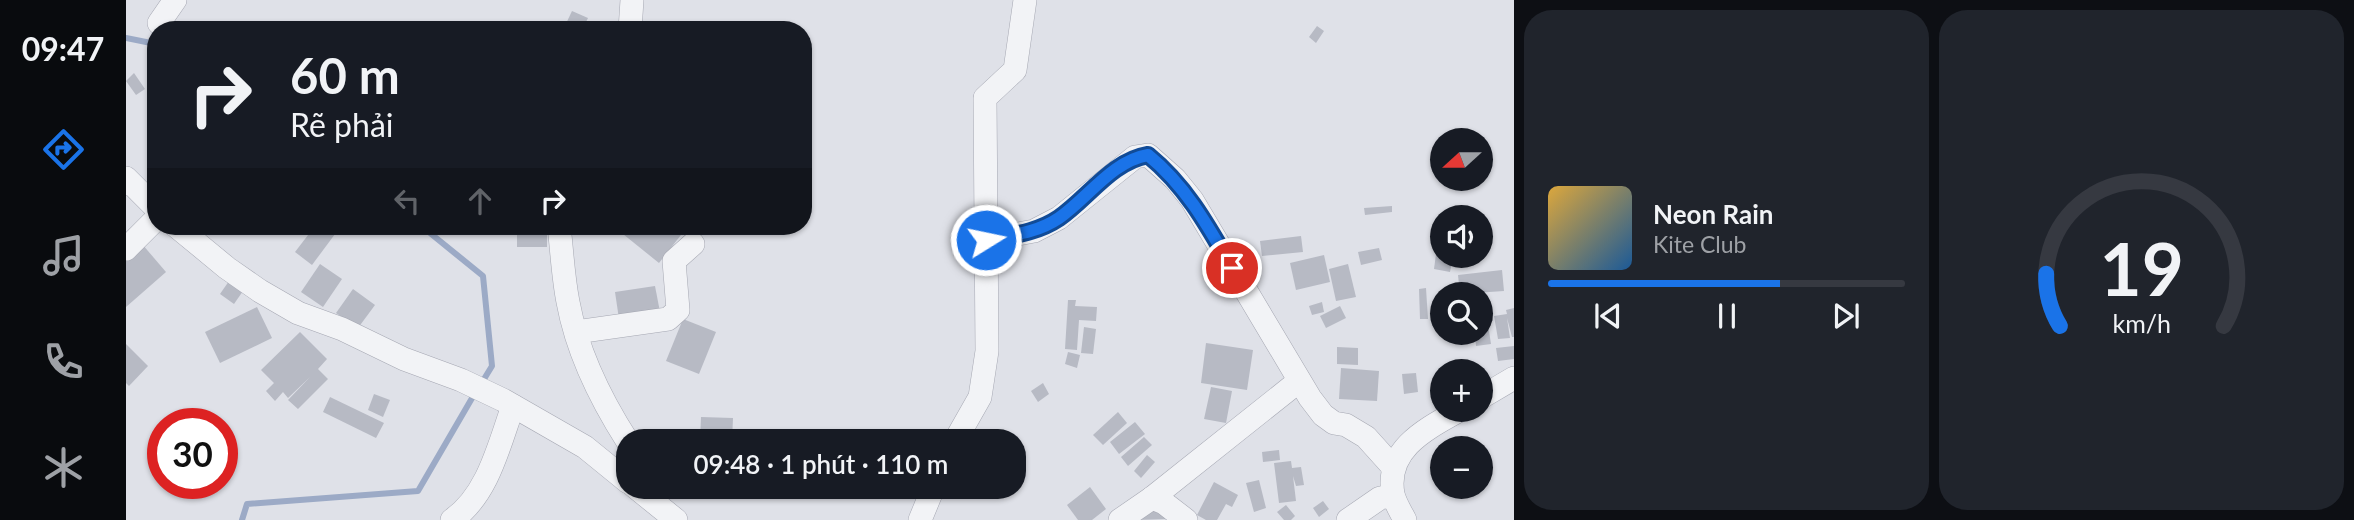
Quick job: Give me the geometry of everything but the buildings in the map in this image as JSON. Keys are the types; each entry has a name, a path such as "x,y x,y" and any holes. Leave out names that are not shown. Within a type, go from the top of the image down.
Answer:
{"street":[{"path":"160,21 176,0"},
{"path":"631,21 632,0"},
{"path":"962,429 980,397 986,351 985,98 1015,70 1026,0"},
{"path":"986,240 1034,232 1059,218 1135,157 1148,155 1175,179 1192,200 1299,381 1323,415 1334,423 1346,425 1366,437 1392,467"},
{"path":"126,178 147,199"},
{"path":"126,249 147,228"},
{"path":"187,235 227,268 298,313 342,329 404,359 461,380 508,403 585,447 616,472"},
{"path":"560,235 568,302 576,332 620,429"},
{"path":"576,332 668,319 678,310 674,261 694,244"},
{"path":"1493,390 1514,377"},
{"path":"1120,520 1152,498 1299,381"},
{"path":"452,520 470,503 492,467 508,403"},
{"path":"1405,520 1393,496 1392,467 1402,450 1438,422"},
{"path":"1348,520 1380,498 1393,496"},
{"path":"1152,498 1164,503 1186,520"},
{"path":"650,499 676,520"},
{"path":"670,499 689,520"},
{"path":"920,520 929,499"}],"waterway":[{"path":"126,38 147,42"},
{"path":"432,235 483,276 492,366 481,384"},
{"path":"242,520 247,504 418,491 475,393"}],"route":[{"path":"986,240 1034,232 1059,218 1135,157 1148,155 1175,179 1192,200 1232,268"}]}
